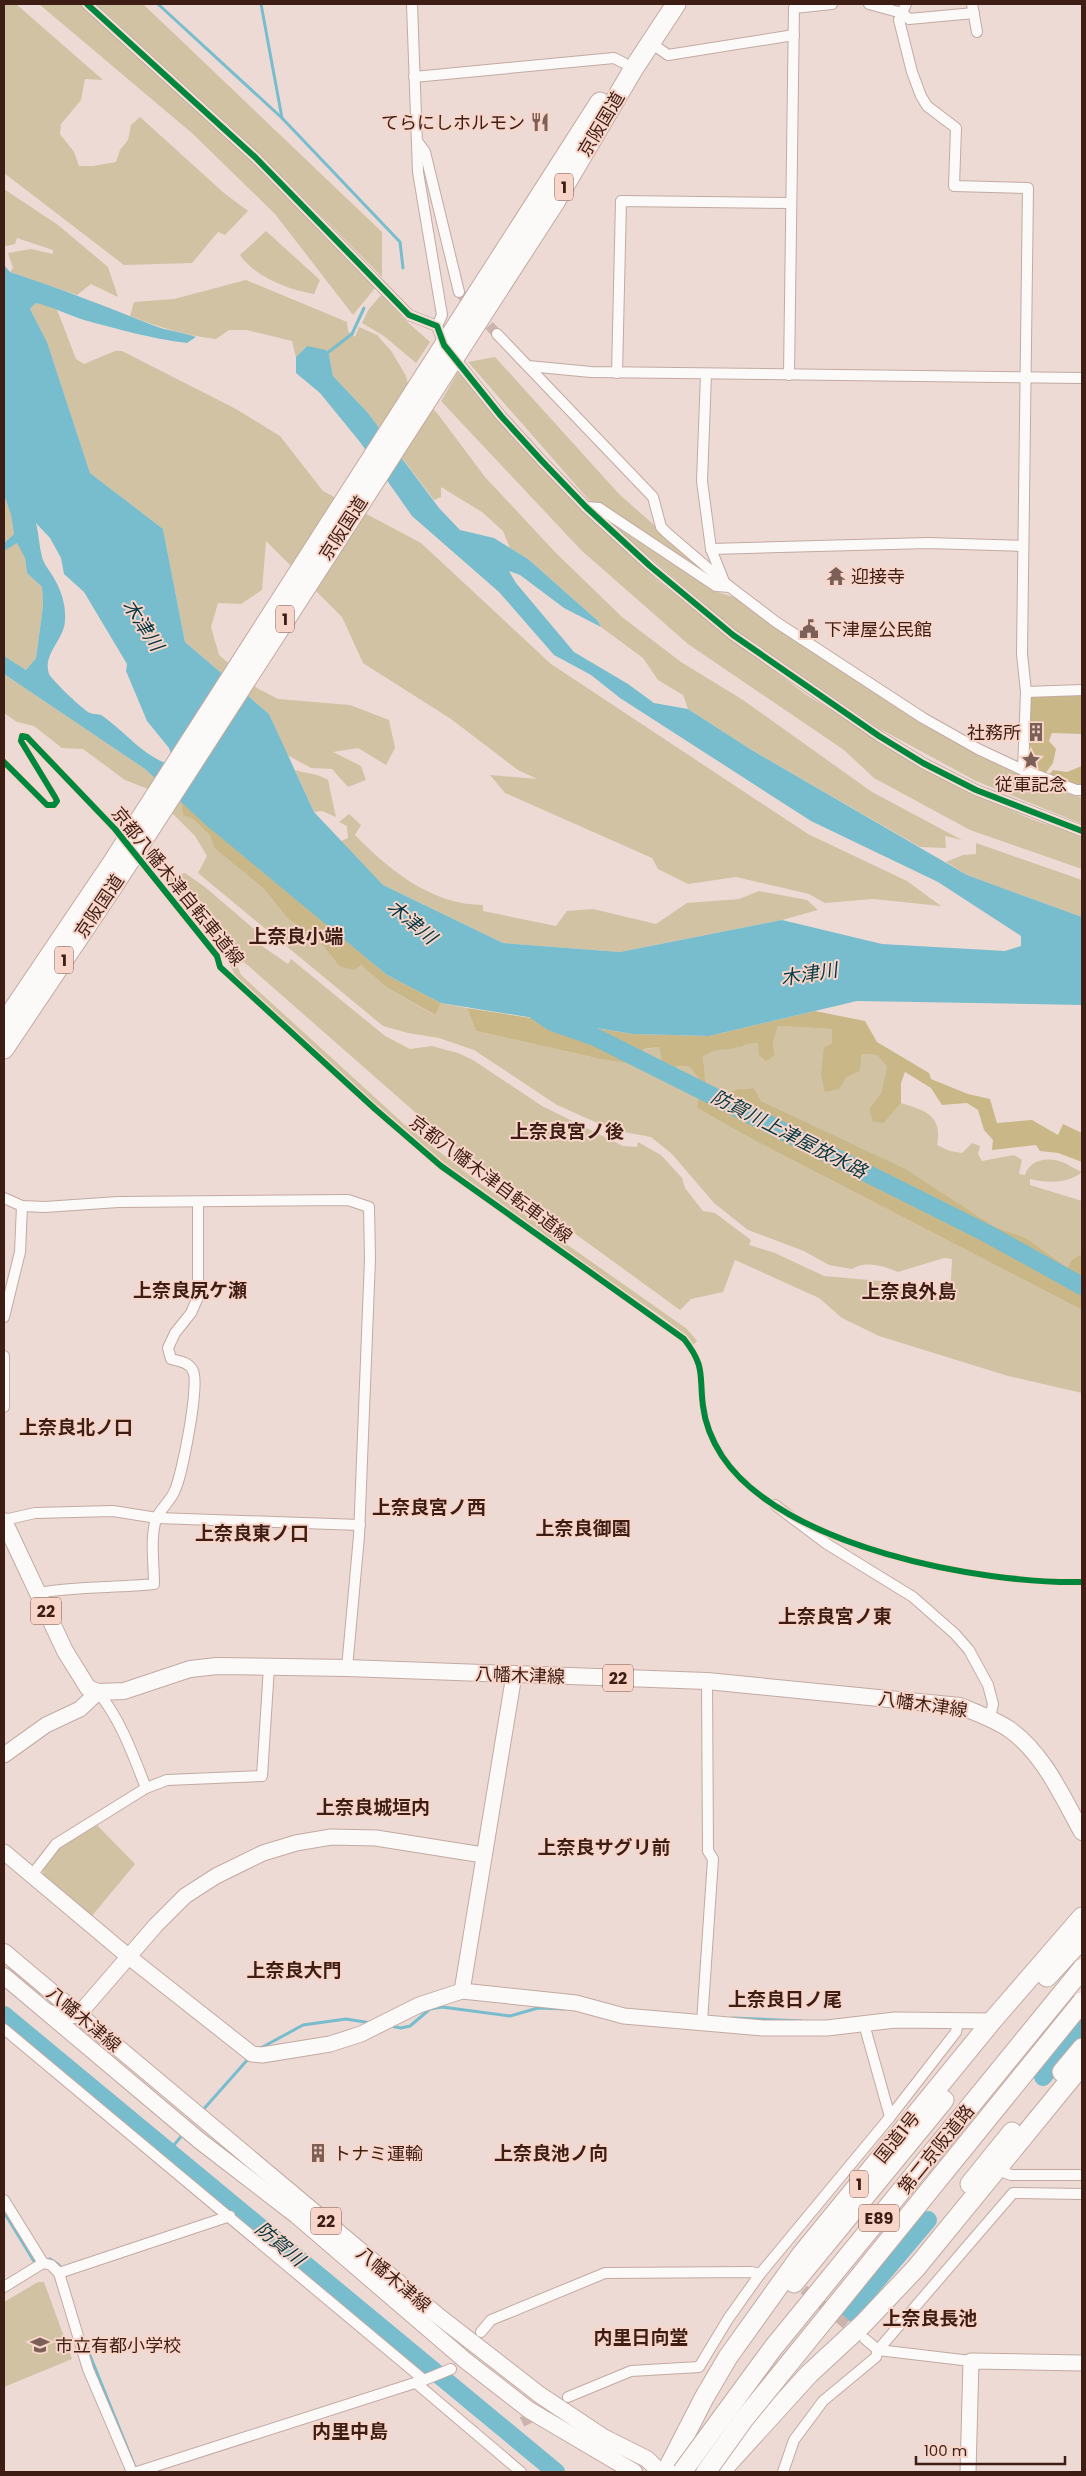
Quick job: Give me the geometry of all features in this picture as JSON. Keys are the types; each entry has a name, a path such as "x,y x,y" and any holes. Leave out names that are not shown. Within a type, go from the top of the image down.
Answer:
{"highway":[{"name":"京阪国道","path":"4,1049 119,865 445,357 662,4"},
{"name":"京阪国道","path":"445,357 555,202 676,4"},
{"name":"京阪国道","path":"4,1023 119,865"},
{"name":"国道1号","path":"666,2472 704,2398 728,2357 801,2255 992,2021 1082,1917"},
{"path":"728,2357 805,2270 1002,2026 1082,1938"},
{"name":"第二京阪道路","path":"682,2472 726,2410 774,2348 1082,1969"},
{"name":"第二京阪道路","path":"706,2472 750,2411 1082,2002"},
{"path":"864,2332 937,2225 1082,2048"},
{"path":"720,2472 810,2374 864,2332 1082,2065"}],"main road":[{"name":"22","path":"4,1520 78,1675 88,1688 98,1692"},
{"name":"八幡木津線","path":"98,1692 124,1691 190,1669 217,1666 347,1668 707,1681 960,1706 990,1718 1010,1730 1037,1755 1082,1832"},
{"name":"八幡木津線","path":"4,1952 445,2321 540,2396 603,2437 647,2459 660,2472"},
{"name":"八幡木津線","path":"4,1976 200,2141 296,2215 466,2361 529,2410 634,2472"}],"street":[{"path":"87,4 256,158 409,315 437,326"},
{"path":"412,4 419,189 442,315 437,326 445,357 586,507 650,566 732,635 879,736 976,790 1082,831"},
{"path":"789,375 794,8 832,4"},
{"path":"869,4 904,8"},
{"path":"904,8 909,19 973,9 977,32"},
{"path":"904,8 900,20 912,72 921,96 927,106 956,128 954,186 1028,188 1022,654 1026,692 1023,770"},
{"path":"651,43 668,55 794,35"},
{"path":"414,77 614,58 624,63"},
{"path":"417,142 425,152 459,292"},
{"path":"617,373 621,201 792,203"},
{"path":"496,334 653,497 661,527 727,584 776,622 924,718 978,749 1023,770 1076,790 1082,790"},
{"path":"528,366 617,373 1082,378"},
{"path":"706,374 702,481 711,549 727,584"},
{"path":"586,507 599,508 716,586 727,584"},
{"path":"711,549 928,543 1023,546"},
{"path":"1026,692 1082,690"},
{"path":"4,1198 22,1206 118,1202 198,1203 348,1200 369,1207 370,1259 360,1525 347,1668"},
{"path":"38,1592 69,1588 114,1588 154,1584 154,1531 157,1518 176,1489 185,1452 195,1385 194,1372 188,1364 171,1359 168,1348 175,1332 191,1313 198,1297 198,1203"},
{"path":"4,1317 20,1252 22,1206"},
{"path":"4,1356 4,1407"},
{"path":"776,1505 826,1544 913,1597 955,1634 969,1650 988,1685 993,1704 990,1718"},
{"path":"4,1520 35,1513 113,1511 157,1518 360,1525"},
{"path":"32,1875 56,1844 122,1801 146,1788 167,1780 262,1776 269,1667"},
{"path":"462,1991 483,1854 514,1675"},
{"path":"702,2022 713,1859 708,1851 707,1681"},
{"path":"4,1755 46,1725 80,1709 98,1692 109,1705 126,1738 146,1788"},
{"path":"44,2010 64,2018 79,2014 185,1896 240,1863 288,1845 331,1837 376,1838 483,1854"},
{"path":"4,1852 129,1957 252,2054 330,2044 362,2034 419,2005 462,1991 576,2003 624,2016 762,2028 827,2028 895,2020 992,2021"},
{"path":"568,2397 631,2371 699,2367 728,2319 760,2274 890,2117 956,2032 958,2021"},
{"path":"864,2024 890,2117"},
{"path":"4,2029 230,2216 521,2472"},
{"path":"998,2170 1012,2176 1082,2175"},
{"path":"783,2472 794,2440 823,2401 876,2357 878,2350 1013,2193 1082,2194"},
{"path":"4,2200 43,2262 51,2264 58,2273 88,2370 132,2472"},
{"path":"58,2273 230,2216"},
{"path":"4,2287 43,2262"},
{"path":"770,2262 780,2270"},
{"path":"481,2332 492,2320 605,2273 751,2272 760,2274"},
{"path":"864,2332 878,2350 971,2360 1082,2363"},
{"path":"968,2472 971,2360"},
{"path":"136,2472 420,2382 451,2369"}],"shaded area":[{"path":"4,4 16,4 103,80 85,79 81,100 61,124 60,134 74,152 79,166 93,166 116,162 120,150 128,140 131,125 140,117 224,193 248,211 225,235 218,232 192,263 124,265 4,173"},
{"path":"39,4 81,4 193,102 375,288 353,315 275,214 193,134"},
{"path":"96,4 143,4 382,232 382,277 262,156"},
{"path":"4,189 58,225 108,267 118,297 91,284 77,295 10,272 13,268 8,253 31,249 53,254 53,250 17,238 15,244 6,246 4,244"},
{"path":"266,231 320,280 314,294 273,281 246,263 240,255"},
{"path":"246,280 347,322 348,331 355,337 359,327 377,335 392,352 406,376 408,384 437,413 485,477 556,553 622,617 681,662 743,700 872,792 962,840 945,836 946,848 920,847 750,749 688,709 683,695 658,680 643,658 601,627 598,621 528,559 510,548 503,531 482,512 441,487 441,497 434,500 368,413 333,376 329,355 307,346 296,357 292,341 247,330 229,330 216,339 173,331 130,316 134,302 174,299"},
{"path":"381,295 430,342 416,363 384,336 362,323 369,309"},
{"path":"36,303 56,307 76,359 84,364 115,351 122,351 236,409 280,436 323,491 421,543 551,664 808,834 907,881 941,906 873,899 825,903 809,894 736,877 688,884 658,869 652,858 505,793 490,775 537,779 518,770 451,719 363,663 342,617 266,541 262,590 241,604 218,603 211,627 219,655 257,688 278,699 350,705 389,720 395,748 386,765 358,748 333,752 361,766 366,780 348,787 332,769 311,768 287,755 269,714 185,642 163,529 90,473 47,342 30,309"},
{"path":"495,357 619,494 715,579 589,500 468,362"},
{"path":"458,372 584,512 659,582 805,694 959,788 1036,821 1082,835 1082,869 970,830 874,778 844,750 688,644 581,550 441,401"},
{"path":"4,495 11,515 14,534 4,543"},
{"path":"607,521 717,592 740,599 925,726 1008,768 1082,798 1082,824 976,781 880,729 733,628"},
{"path":"17,542 25,558 27,573 42,587 43,606 36,658 26,670 4,656 4,551"},
{"path":"4,674 145,769 181,802 183,815 194,820 210,836 214,848 264,889 287,918 319,941 339,966 361,965 386,987 434,1015 441,1003 467,1008 476,1031 596,1058 659,1047 665,1081 675,1072 677,1066 690,1067 701,1082 697,1108 750,1138 1082,1310 1082,1393 1008,1376 879,1336 842,1318 819,1298 735,1260 723,1292 691,1299 680,1310 449,1142 244,962 237,965 241,975 405,1125 481,1184 687,1329 697,1341 693,1345 682,1332 658,1314 544,1237 445,1166 354,1088 236,978 229,962 174,892 169,880 171,876 185,873 205,887 254,929 259,944 288,964 291,959 385,1036 410,1049 432,1046 458,1053 473,1060 542,1106 623,1146 637,1147 638,1142 661,1155 682,1178 685,1188 703,1211 715,1213 751,1240 749,1245 775,1253 824,1276 892,1282 950,1301 952,1259 944,1258 898,1272 869,1264 852,1269 829,1265 804,1251 748,1230 714,1203 672,1154 651,1137 613,1130 557,1105 474,1050 439,1038 408,1033 383,1026 198,873 207,856 195,836 148,789 125,780 83,749 62,748 34,726 17,722 4,713"},
{"path":"1029,695 1082,695 1082,734 1052,733 1049,741 1056,749 1053,763 1045,774 1029,768 1025,762"},
{"path":"1082,766 1082,785 1065,782 1049,775 1053,770 1067,772"},
{"path":"295,770 328,780 336,817 322,811 314,812"},
{"path":"181,802 387,975 441,1003 435,1015 386,987 361,965 354,970 339,966 319,941 287,918 264,889 214,848 210,836 194,820 183,815"},
{"path":"349,814 361,825 355,835 368,848 397,873 429,892 446,899 483,905 483,911 556,926 567,911 593,909 656,924 687,903 739,899 759,891 807,900 818,910 782,920 620,952 503,943 383,885 341,841 348,838 347,826 339,822"},
{"path":"976,843 1082,880 1082,917 967,875 946,862 963,855 976,854"},
{"path":"467,1008 633,1034 709,1036 815,1011 865,1021 877,1042 929,1073 931,1079 968,1094 990,1099 997,1123 1032,1120 1058,1135 1063,1124 1082,1133 1082,1162 1058,1153 1040,1151 1036,1145 992,1150 993,1140 984,1130 978,1110 967,1103 942,1105 931,1088 905,1072 901,1083 901,1103 884,1123 873,1122 869,1109 881,1093 887,1067 877,1055 862,1054 860,1071 846,1078 839,1089 825,1092 821,1075 824,1047 832,1043 832,1029 778,1026 773,1042 775,1055 766,1061 759,1055 758,1043 708,1053 703,1056 706,1085 715,1101 727,1099 730,1092 738,1089 754,1088 761,1101 907,1170 993,1226 1026,1238 1068,1268 1072,1260 1082,1254 1082,1310 750,1138 697,1108 701,1082 690,1067 677,1066 675,1072 665,1081 659,1047 644,1049 634,1064 596,1058 476,1031"},
{"path":"778,1026 833,1029 832,1043 824,1047 824,1057 838,1089 846,1078 860,1071 862,1054 877,1055 887,1067 881,1093 869,1109 884,1123 901,1103 918,1108 930,1116 935,1121 937,1127 937,1145 950,1151 962,1153 972,1143 980,1146 978,1154 982,1161 1014,1155 1022,1160 1019,1174 1025,1175 1030,1166 1043,1160 1062,1162 1082,1172 1070,1179 1057,1182 1030,1179 1030,1185 1082,1201 1082,1255 1068,1268 1026,1238 993,1226 827,1133 761,1101 754,1088 738,1089 730,1092 727,1099 715,1101 706,1085 703,1055 717,1048 736,1048 745,1043 759,1043 775,1055 773,1042"},
{"path":"95,1823 135,1864 91,1917 43,1875 44,1866 54,1850 70,1837"},
{"path":"38,2282 44,2282 72,2359 4,2387 4,2302"}],"water":[{"name":"木津川","path":"4,265 10,272 155,326 196,337 187,343 161,339 84,320 36,303 30,309 47,342 90,473 163,529 185,642 269,714 314,812 383,885 503,943 620,952 782,920 882,944 1005,951 1021,946 1021,936 938,882 811,821 620,698 591,675 554,655 499,592 412,516 360,442 320,393 296,373 296,357 307,346 326,350 329,355 333,376 368,413 439,508 460,530 494,538 528,559 598,621 601,627 564,608 520,575 509,571 516,583 574,652 628,684 654,703 688,709 750,749 967,875 1082,917 1082,1005 857,1001 709,1036 633,1034 441,1003 387,975 207,826 145,769 4,674 4,656 26,670 36,658 43,606 42,587 27,573 25,558 17,543 4,551 4,543 14,534 11,515 4,495","holes":["36,523 50,538 61,558 64,574 84,592 127,664 126,671 147,721 169,748 176,766 155,758 102,716 86,711 49,674 49,660 62,634 65,610 60,589 43,560"]}],"waterway":[{"path":"158,4 282,118 400,242 403,268"},
{"path":"261,4 282,118"},
{"path":"326,354 352,334 364,308"},
{"name":"防賀川上津屋放水路","path":"532,1008 552,1022 595,1037 988,1234 1082,1286"},
{"path":"390,2026 401,2028 410,2026 430,2009 442,2007 510,2016 538,2008 565,2009"},
{"name":"防賀川","path":"4,2015 556,2472"},
{"path":"733,2018 802,2021"},
{"path":"259,2049 303,2025 346,2019 371,2023"},
{"name":"防賀川上津屋放水路","path":"1043,2077 1082,2028"},
{"path":"202,2111 249,2058"},
{"path":"169,2151 184,2133"},
{"path":"4,2212 35,2263 37,2262"},
{"name":"防賀川上津屋放水路","path":"850,2312 928,2220"},
{"path":"46,2260 50,2259 59,2265 61,2270"},
{"path":"85,2343 135,2467"}],"tunnel":[{"path":"459,292 497,334"},
{"path":"792,2280 858,2334"},
{"path":"522,2422 559,2403"}],"cycle path":[{"path":"87,4 256,158 409,315 437,326 444,345 501,416 586,507 650,566 733,635 879,736 923,763 976,790 1082,831"},
{"name":"京都八幡木津自転車道線","path":"4,762 47,805 54,805 57,801 55,797 21,741 22,736 27,737 115,829 217,956 220,967 375,1109 441,1166 684,1339 699,1364 704,1412 713,1439 722,1456 751,1488 789,1514 835,1536 886,1554 939,1567 991,1576 1040,1581 1082,1582"}],"place":[{"name":"てらにしホルモン","path":"540,122"},
{"name":"迎接寺","path":"836,576"},
{"name":"下津屋公民館","path":"809,629"},
{"name":"社務所","path":"1036,732"},
{"name":"従軍記念","path":"1031,760"},
{"name":"トナミ運輸","path":"318,2153"},
{"name":"市立有都小学校","path":"40,2345"}],"district":[{"name":"上奈良小端","path":"296,936"},
{"name":"上奈良宮ノ後","path":"567,1131"},
{"name":"上奈良尻ケ瀬","path":"190,1290"},
{"name":"上奈良外島","path":"909,1291"},
{"name":"上奈良北ノ口","path":"76,1427"},
{"name":"上奈良宮ノ西","path":"429,1507"},
{"name":"上奈良御園","path":"583,1528"},
{"name":"上奈良東ノ口","path":"252,1533"},
{"name":"上奈良宮ノ東","path":"835,1616"},
{"name":"上奈良城垣内","path":"373,1807"},
{"name":"上奈良サグリ前","path":"604,1847"},
{"name":"上奈良大門","path":"294,1970"},
{"name":"上奈良日ノ尾","path":"785,1999"},
{"name":"上奈良池ノ向","path":"551,2153"},
{"name":"上奈良長池","path":"930,2318"},
{"name":"内里日向堂","path":"641,2337"},
{"name":"内里中島","path":"350,2431"}]}
